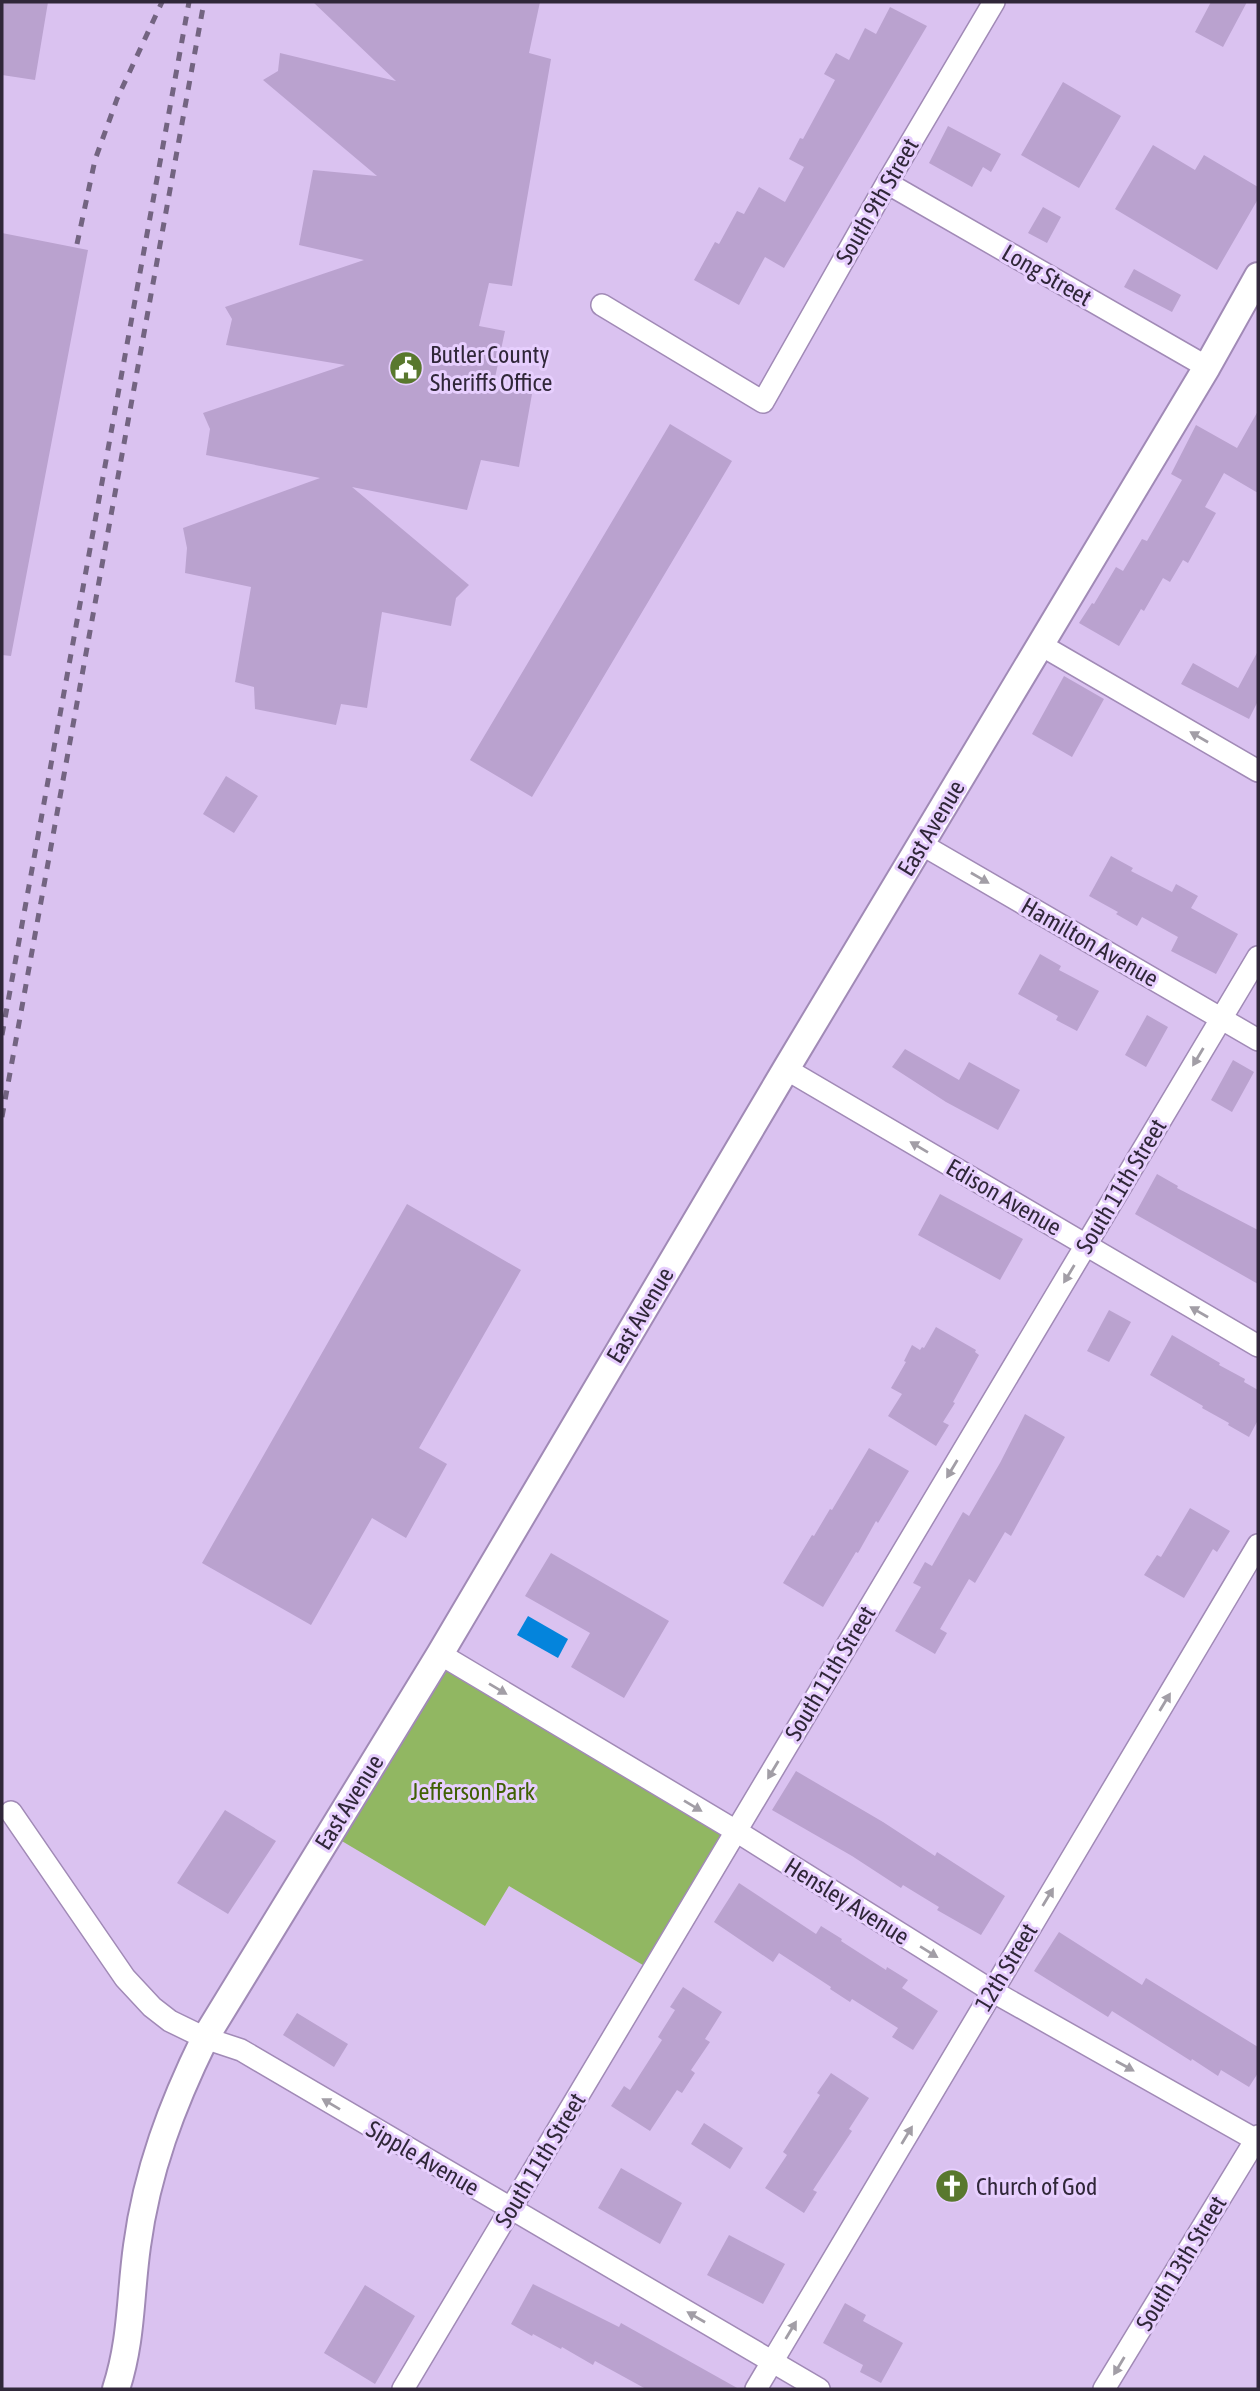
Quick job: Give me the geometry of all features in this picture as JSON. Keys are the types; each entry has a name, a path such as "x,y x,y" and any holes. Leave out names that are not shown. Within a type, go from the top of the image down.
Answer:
{"street":[{"name":"South 9th Street","path":"602,305 764,402 887,183 994,2"},
{"name":"Long Street","path":"887,183 1207,367"},
{"name":"East Avenue","path":"116,2389 128,2344 142,2212 156,2158 179,2090 205,2038 440,1654 786,1069 1207,367 1258,276"},
{"path":"1041,645 1258,771"},
{"name":"Hamilton Avenue","path":"921,844 1258,1040"},
{"name":"South 11th Street","path":"403,2389 1258,957"},
{"name":"Edison Avenue","path":"786,1069 1258,1346"},
{"name":"12th Street","path":"756,2389 1258,1545"},
{"name":"Hensley Avenue","path":"440,1654 736,1831 992,1991 1258,2139"},
{"name":"Sipple Avenue","path":"11,1812 125,1978 152,2007 170,2021 205,2038 241,2050 819,2389"},
{"name":"South 13th Street","path":"1104,2389 1258,2139"}],"green space":[{"name":"Jefferson Park","path":"440,1654 736,1831 653,1971 509,1886 485,1926 330,1834"}],"water":[{"path":"528,1616 568,1639 558,1658 517,1635"}],"building":[{"path":"2,2 48,2 35,80 2,75"},
{"name":"Butler County Sheriffs Office","path":"313,2 540,2 529,53 551,59 512,286 489,283 479,326 505,331 493,387 532,394 519,467 481,460 467,510 352,487 469,585 456,598 451,626 382,612 367,708 341,704 336,725 255,709 254,687 235,682 251,587 185,573 187,548 183,528 320,478 206,455 210,429 203,413 345,365 226,345 232,319 225,307 364,260 299,245 313,170 377,176 263,80 278,71 280,53 396,81"},
{"path":"1211,2 1247,2 1223,47 1195,32"},
{"path":"890,7 927,26 784,268 765,257 739,305 694,280 715,242 719,244 737,211 744,214 759,187 785,202 804,167 789,159 835,80 824,74 836,53 849,60 865,28 876,34"},
{"path":"1063,82 1121,116 1079,188 1021,155"},
{"path":"948,126 1001,154 991,172 983,167 972,187 929,163"},
{"path":"1153,145 1195,170 1204,155 1258,187 1258,199 1217,270 1115,209"},
{"path":"1043,207 1061,217 1047,243 1028,233"},
{"path":"2,233 88,250 11,656 2,655"},
{"path":"1134,269 1181,295 1172,312 1124,287"},
{"path":"1258,411 1258,493 1224,473 1205,507 1216,513 1188,563 1183,560 1170,582 1163,578 1119,646 1079,623 1116,567 1123,571 1142,539 1147,541 1182,480 1171,474 1196,425 1237,448"},
{"path":"670,424 732,461 532,797 470,760"},
{"path":"1258,651 1258,701 1249,719 1181,684 1193,663 1238,688"},
{"path":"1064,676 1104,699 1072,757 1032,734"},
{"path":"226,776 258,796 234,833 203,814"},
{"path":"1111,856 1133,868 1131,871 1172,892 1176,884 1198,896 1191,908 1238,934 1216,974 1171,951 1178,937 1142,917 1137,926 1089,896"},
{"path":"1040,954 1061,966 1059,970 1099,991 1077,1031 1056,1020 1058,1016 1018,994"},
{"path":"1147,1015 1168,1027 1146,1067 1125,1055"},
{"path":"905,1049 959,1080 969,1062 1020,1090 998,1130 946,1102 892,1067"},
{"path":"1233,1060 1254,1072 1232,1112 1211,1100"},
{"path":"1157,1174 1178,1186 1177,1188 1258,1230 1258,1284 1135,1214"},
{"path":"940,1194 1023,1239 1000,1280 918,1235"},
{"path":"407,1204 521,1270 419,1448 447,1464 406,1538 372,1518 311,1625 202,1563"},
{"path":"1109,1310 1131,1322 1109,1362 1087,1351"},
{"path":"936,1327 976,1350 979,1355 943,1422 949,1425 936,1446 888,1416 902,1394 891,1388 912,1345 920,1350 924,1348"},
{"path":"1172,1335 1220,1363 1219,1365 1245,1379 1244,1382 1258,1390 1258,1420 1249,1437 1150,1375"},
{"path":"1025,1414 1065,1437 1011,1536 1005,1532 975,1583 969,1579 940,1629 947,1633 935,1654 895,1631 921,1587 913,1583 925,1562 932,1566 963,1512 969,1516"},
{"path":"869,1448 909,1471 823,1607 783,1583 812,1535 814,1536 830,1509 832,1510"},
{"path":"1190,1508 1230,1531 1217,1552 1213,1549 1184,1598 1144,1575 1157,1555 1161,1557"},
{"path":"551,1553 669,1621 624,1698 571,1667 590,1633 525,1596"},
{"path":"796,1771 935,1856 937,1852 1005,1896 981,1935 937,1910 939,1907 903,1885 901,1888 772,1810"},
{"path":"225,1810 276,1841 228,1914 177,1883"},
{"path":"739,1883 816,1934 821,1926 886,1970 887,1967 908,1980 902,1988 938,2011 913,2050 892,2037 898,2028 852,1999 850,2002 779,1953 773,1962 714,1922"},
{"path":"1059,1932 1142,1985 1146,1978 1258,2047 1258,2073 1249,2087 1221,2070 1218,2076 1112,2011 1108,2017 1034,1971"},
{"path":"683,1987 722,2012 705,2039 710,2042 691,2070 695,2073 682,2093 677,2090 650,2131 611,2106 624,2086 630,2090 662,2040 658,2037 675,2010 670,2007"},
{"path":"297,2013 348,2044 334,2067 283,2035"},
{"path":"831,2073 869,2098 849,2129 852,2131 813,2190 817,2192 804,2213 765,2188 787,2155 783,2152"},
{"path":"704,2123 743,2148 730,2169 691,2144"},
{"path":"621,2168 682,2203 660,2244 598,2208"},
{"path":"729,2235 785,2264 763,2304 707,2275"},
{"path":"533,2284 619,2327 621,2323 739,2389 646,2389 595,2361 593,2365 562,2347 561,2349 533,2334 532,2336 511,2324"},
{"path":"365,2285 415,2316 375,2384 324,2353"},
{"path":"845,2303 866,2315 863,2321 903,2343 881,2383 860,2372 863,2365 823,2343"}],"railway":[{"path":"77,244 95,160 117,99 162,2"},
{"path":"2,1035 189,2"},
{"path":"2,1117 204,2"}],"place":[{"name":"Butler County Sheriffs Office","path":"406,368"},
{"name":"Church of God","path":"952,2186"}]}
